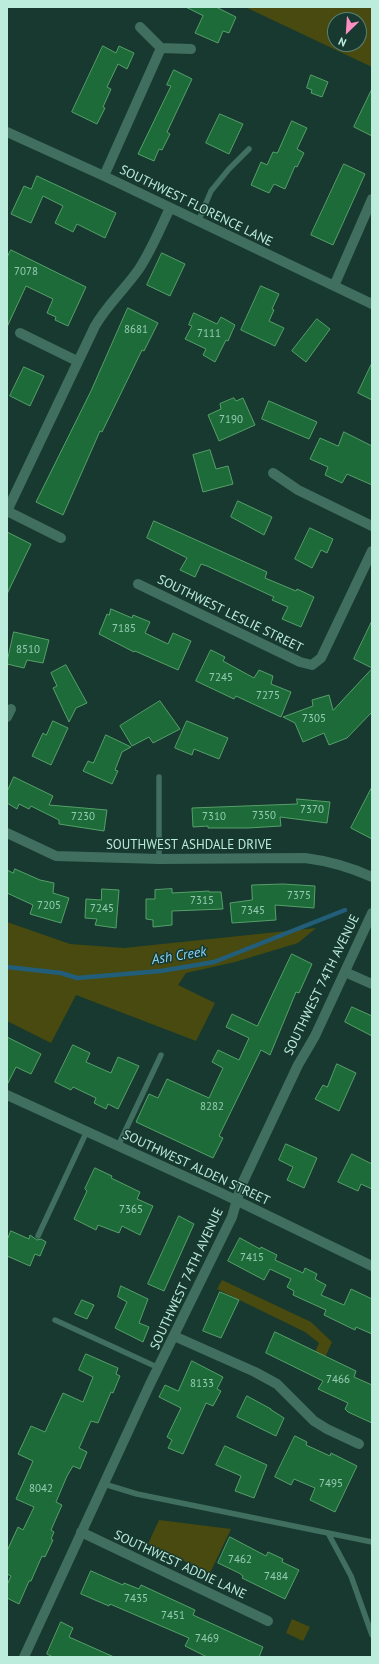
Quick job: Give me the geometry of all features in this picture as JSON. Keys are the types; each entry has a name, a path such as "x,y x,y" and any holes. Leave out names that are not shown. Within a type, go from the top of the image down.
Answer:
{"street":[{"path":"140,27 161,48 191,49"},
{"path":"104,176 161,48"},
{"name":"SOUTHWEST FLORENCE LANE","path":"7,132 104,176 372,304"},
{"path":"334,286 372,199"},
{"path":"61,538 7,511 77,361 102,313 126,285 146,258 170,208"},
{"path":"20,333 77,361"},
{"path":"273,473 298,490 372,526"},
{"name":"SOUTHWEST LESLIE STREET","path":"138,584 300,662 312,665 321,658 372,550"},
{"name":"SOUTHWEST ASHDALE DRIVE","path":"7,834 56,856 159,859 305,858 328,861 372,877"},
{"name":"SOUTHWEST 74TH AVENUE","path":"24,1657 150,1384 232,1217 241,1186 298,1065 315,1036 372,912"},
{"path":"345,972 372,984"},
{"name":"SOUTHWEST ALDEN STREET","path":"7,1095 219,1192 372,1266"},
{"path":"174,1336 255,1372 277,1384 314,1421 327,1429 360,1444"},
{"name":"SOUTHWEST ADDIE LANE","path":"81,1532 268,1621"}],"lane":[{"path":"198,222 212,191 229,169 249,149"},
{"path":"159,777 159,859"},
{"path":"118,1146 161,1055"},
{"path":"38,1236 87,1131"},
{"path":"55,1320 159,1368"},
{"path":"104,1484 137,1494 372,1542"},
{"path":"328,1533 351,1576 372,1635"}],"shaded area":[{"path":"245,7 372,7 372,67 340,52 367,52 367,12 327,12 327,46"},
{"path":"7,922 70,944 124,948 316,928 298,943 235,962 186,973 178,985 215,1003 196,1041 76,995 51,1043 7,1021"},
{"path":"222,1280 311,1322 332,1342 323,1362 313,1357 319,1343 305,1332 217,1289"},
{"path":"159,1520 231,1529 210,1573 148,1544"},
{"path":"292,1619 310,1627 303,1641 286,1633"}],"building":[{"path":"186,7 216,7 236,17 229,33 223,31 218,43 195,33 203,16"},
{"path":"103,46 116,53 119,46 134,53 127,69 118,64 107,87 111,89 103,107 105,108 97,124 72,112"},
{"path":"174,70 192,79 167,132 170,134 162,150 159,149 154,161 138,154 171,86 167,85"},
{"path":"311,75 328,82 322,97 311,93 312,90 307,88"},
{"path":"372,89 372,136 354,127"},
{"path":"220,114 243,124 229,154 206,143"},
{"path":"292,121 307,128 297,149 304,153 297,167 295,166 285,189 274,184 269,193 251,185 261,162 267,165 273,152 277,153"},
{"path":"344,164 365,174 333,245 311,235"},
{"path":"37,176 116,213 105,238 77,224 73,232 55,223 63,206 43,196 31,223 11,214 24,186 31,189"},
{"path":"11,250 86,287 68,326 55,320 56,317 47,313 53,299 26,286 7,327 7,258"},
{"path":"162,253 185,264 170,296 147,285"},
{"path":"261,286 279,294 272,309 274,310 269,321 284,328 275,346 241,330"},
{"path":"128,308 158,323 144,351 142,350 102,432 100,431 63,515 36,502 91,391"},
{"path":"194,313 217,324 221,317 235,325 228,341 226,340 215,362 203,355 206,349 185,339 192,326 189,325"},
{"path":"317,319 330,329 306,362 292,351"},
{"path":"372,363 372,400 358,393"},
{"path":"24,367 44,376 30,406 10,396"},
{"path":"234,398 236,401 243,398 255,425 219,441 208,415 221,409 220,404"},
{"path":"269,401 317,422 309,439 262,419"},
{"path":"344,432 372,446 372,485 347,474 342,483 325,475 328,467 310,459 320,438 338,446"},
{"path":"210,450 216,469 228,466 233,484 203,492 193,455"},
{"path":"238,501 272,517 264,535 231,517"},
{"path":"154,521 267,572 265,578 296,591 297,589 314,597 301,627 282,619 288,607 272,600 274,597 201,564 195,577 180,570 187,558 147,538"},
{"path":"310,528 333,539 327,553 321,550 312,568 295,559"},
{"path":"7,532 31,544 7,594"},
{"path":"111,609 132,618 133,615 150,622 145,633 168,644 173,633 191,641 178,670 135,651 134,652 99,634 107,614 109,615"},
{"path":"372,621 372,668 354,659"},
{"path":"14,632 49,640 43,663 27,660 24,668 7,664"},
{"path":"211,650 225,657 223,661 254,678 259,670 273,676 271,684 291,692 281,717 236,696 234,699 196,681"},
{"path":"66,665 87,703 76,708 69,722 53,688 57,686 51,673"},
{"path":"372,669 372,712 347,738 329,745 324,733 303,742 295,723 283,717 313,706 312,700 329,695 333,710"},
{"path":"160,701 180,729 153,743 149,737 132,746 120,726"},
{"path":"53,721 68,728 51,765 32,756 43,733 46,735"},
{"path":"187,721 228,738 219,759 194,749 192,755 175,748"},
{"path":"106,735 131,747 122,752 115,770 118,771 112,784 83,771 88,761 93,763"},
{"path":"14,777 53,796 49,805 107,810 104,831 59,824 59,820 31,806 29,809 19,804 17,809 7,803 7,792"},
{"path":"372,787 372,839 351,828"},
{"path":"297,799 330,802 327,823 280,817 281,826 248,828 208,828 208,826 193,827 192,808 297,804"},
{"path":"15,869 40,880 54,883 53,893 69,898 61,923 30,914 33,905 7,893 7,870 13,873"},
{"path":"283,884 315,886 314,908 275,905 276,920 232,923 230,903 252,900 252,885"},
{"path":"102,889 119,890 116,928 95,925 97,919 85,918 86,899 101,900"},
{"path":"172,889 172,893 209,891 221,892 223,909 172,911 172,925 153,927 153,920 146,919 146,899 155,899 155,890"},
{"path":"292,954 312,964 299,993 296,992 270,1055 261,1050 219,1136 223,1138 213,1158 136,1122 149,1094 158,1098 167,1079 209,1098 223,1068 212,1062 218,1050 239,1060 249,1038 226,1027 232,1014 257,1026"},
{"path":"352,1007 372,1016 372,1036 345,1022"},
{"path":"7,1037 41,1054 31,1074 16,1067 7,1085"},
{"path":"73,1045 90,1053 86,1062 111,1073 118,1057 139,1066 118,1109 108,1104 106,1109 94,1103 96,1098 73,1087 71,1090 55,1082"},
{"path":"337,1064 356,1073 339,1111 315,1099 323,1085 327,1087"},
{"path":"286,1144 317,1158 304,1188 287,1180 293,1167 279,1160"},
{"path":"352,1154 372,1164 372,1189 361,1184 358,1191 338,1182"},
{"path":"95,1168 112,1176 111,1178 140,1192 137,1199 153,1206 140,1235 122,1226 119,1233 98,1225 96,1230 74,1219 87,1191 85,1189"},
{"path":"179,1216 194,1224 164,1291 148,1284"},
{"path":"11,1231 29,1239 30,1235 37,1240 41,1239 46,1242 40,1256 35,1254 30,1266 7,1256 7,1241"},
{"path":"240,1238 260,1249 261,1247 277,1255 275,1260 303,1273 305,1268 317,1274 315,1279 326,1285 321,1295 344,1305 351,1289 372,1299 372,1334 356,1327 355,1330 324,1315 326,1310 293,1295 294,1291 287,1287 291,1279 270,1269 264,1280 228,1261"},
{"path":"121,1286 148,1299 139,1323 149,1327 143,1342 115,1328 127,1302 118,1297"},
{"path":"220,1292 239,1300 221,1338 203,1331"},
{"path":"82,1300 94,1305 87,1319 75,1314"},
{"path":"275,1332 356,1371 354,1377 372,1385 372,1423 348,1412 345,1409 348,1403 318,1389 323,1381 266,1353"},
{"path":"86,1354 118,1368 116,1374 120,1376 113,1393 111,1392 98,1423 91,1421 79,1448 87,1452 80,1469 73,1466 67,1476 56,1502 62,1505 51,1530 54,1532 51,1539 53,1540 45,1557 42,1556 19,1604 7,1598 7,1585 11,1576 7,1574 7,1551 18,1527 23,1530 34,1507 16,1499 33,1461 18,1454 31,1426 45,1432 63,1393 83,1402 93,1377 79,1370"},
{"path":"192,1361 223,1377 217,1389 221,1391 213,1406 206,1403 183,1454 168,1448 172,1440 167,1437 181,1408 159,1397 165,1385 178,1391"},
{"path":"247,1396 284,1418 276,1436 237,1417"},
{"path":"295,1436 307,1442 306,1445 330,1456 331,1453 357,1466 335,1512 310,1500 315,1488 294,1479 291,1485 275,1477"},
{"path":"225,1446 267,1465 254,1498 235,1491 241,1476 216,1465"},
{"path":"230,1537 266,1556 268,1552 283,1559 282,1562 299,1570 285,1599 242,1578 243,1576 239,1573 218,1563"},
{"path":"91,1571 123,1585 124,1583 139,1589 141,1585 195,1610 193,1615 263,1647 259,1657 207,1657 185,1646 189,1638 110,1604 109,1606 81,1594"},
{"path":"61,1622 73,1628 69,1637 114,1657 53,1657 47,1654"}],"waterway":[{"name":"Ash Creek","path":"7,967 61,973 77,978 161,971 214,962 345,910"}]}
